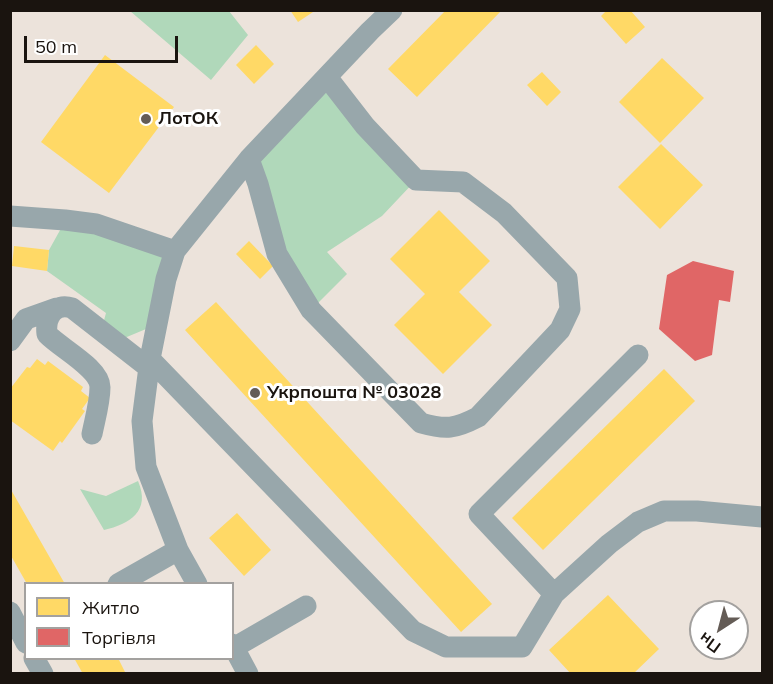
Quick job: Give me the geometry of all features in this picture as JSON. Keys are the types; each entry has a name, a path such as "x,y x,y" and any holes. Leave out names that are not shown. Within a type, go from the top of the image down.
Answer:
{"street":[{"path":"196,582 178,550 146,466 142,421 166,279 175,251 249,159 392,10"},
{"path":"249,159 278,254 311,310 421,423 444,429 462,425 478,417 560,330 570,309 567,278 504,213 462,182 416,180 365,126 327,77"},
{"path":"10,216 96,224 175,251"},
{"path":"10,341 26,319 65,306 72,308 150,364 413,631 446,647 522,647 554,594 609,544 638,522 664,512 697,511 762,517"},
{"path":"57,308 49,315 46,325 47,334 98,378 100,386 92,434"},
{"path":"554,594 479,514 638,356"},
{"path":"122,582 178,550"},
{"path":"248,674 234,646 306,606"},
{"path":"10,612 21,640"},
{"path":"35,660 43,674"}],"green space":[{"path":"130,11 229,11 248,35 211,80"},
{"path":"327,77 416,180 382,216 327,252 347,274 311,310 249,159"},
{"path":"64,223 175,251 158,324 122,339 103,324 106,313 47,271 49,250"},
{"path":"138,481 142,500 136,515 122,524 104,530 80,489 106,496"}],"building: Житло":[{"path":"290,10 316,10 298,22"},
{"path":"446,10 502,10 417,97 388,69"},
{"path":"607,10 630,10 645,27 626,44 601,16"},
{"path":"256,45 274,64 254,84 236,65"},
{"path":"105,55 174,107 109,193 41,142"},
{"path":"662,58 704,98 660,143 619,102"},
{"path":"542,72 561,92 547,106 527,85"},
{"path":"661,144 703,185 660,229 618,187"},
{"path":"439,210 490,261 459,292 492,325 443,374 394,325 425,294 390,259"},
{"path":"249,241 273,266 260,279 236,254"},
{"path":"14,246 49,250 47,271 12,266"},
{"path":"216,302 492,604 461,632 185,330"},
{"path":"37,359 45,365 48,361 83,387 81,391 90,398 82,409 85,411 62,443 60,441 53,451 10,420 10,389 27,367 30,368"},
{"path":"664,369 695,401 543,550 512,518"},
{"path":"10,488 64,582 26,582 10,554"},
{"path":"237,513 271,550 244,576 209,538"},
{"path":"608,595 659,649 633,674 571,674 549,650"},
{"path":"75,660 119,660 126,674 83,674"}],"building: Торгівля":[{"path":"693,261 734,271 730,302 719,300 712,355 695,361 659,329 667,275"}],"place":[{"name":"ЛотОК","path":"146,119"},
{"name":"Укрпошта № 03028","path":"255,393"}]}
